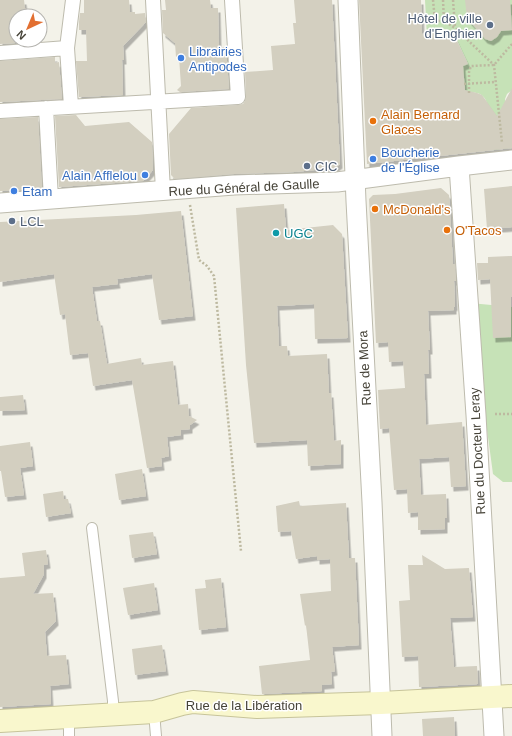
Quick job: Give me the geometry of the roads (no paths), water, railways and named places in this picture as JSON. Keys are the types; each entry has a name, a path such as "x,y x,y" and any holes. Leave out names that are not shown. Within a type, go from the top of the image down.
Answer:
{"main road":[{"name":"Rue de la Libération","path":"0,721 69,726 113,714 154,712 193,702 257,707 381,703 502,696"}],"street":[{"path":"71,106 67,48 73,0"},
{"path":"153,0 162,191"},
{"path":"0,111 238,97 232,0"},
{"name":"Rue de Mora","path":"348,0 355,180 382,736"},
{"path":"0,53 67,48"},
{"path":"46,108 50,199"},
{"name":"Rue du Général de Gaulle","path":"0,203 234,186 338,182 508,161"},
{"name":"Rue du Docteur Leray","path":"459,166 476,423 502,696 494,736"}],"lane":[{"path":"92,528 112,694 113,714"},
{"path":"154,712 156,736"}],"place":[{"name":"Hôtel de ville d'Enghien","path":"490,25"},
{"name":"Librairies Antipodes","path":"181,58"},
{"name":"Alain Bernard Glaces","path":"373,121"},
{"name":"Boucherie de l'Église","path":"373,159"},
{"name":"CIC","path":"307,166"},
{"name":"Alain Afflelou","path":"145,175"},
{"name":"Etam","path":"14,191"},
{"name":"McDonald's","path":"375,209"},
{"name":"LCL","path":"12,221"},
{"name":"O'Tacos","path":"447,230"},
{"name":"UGC","path":"276,233"}]}
